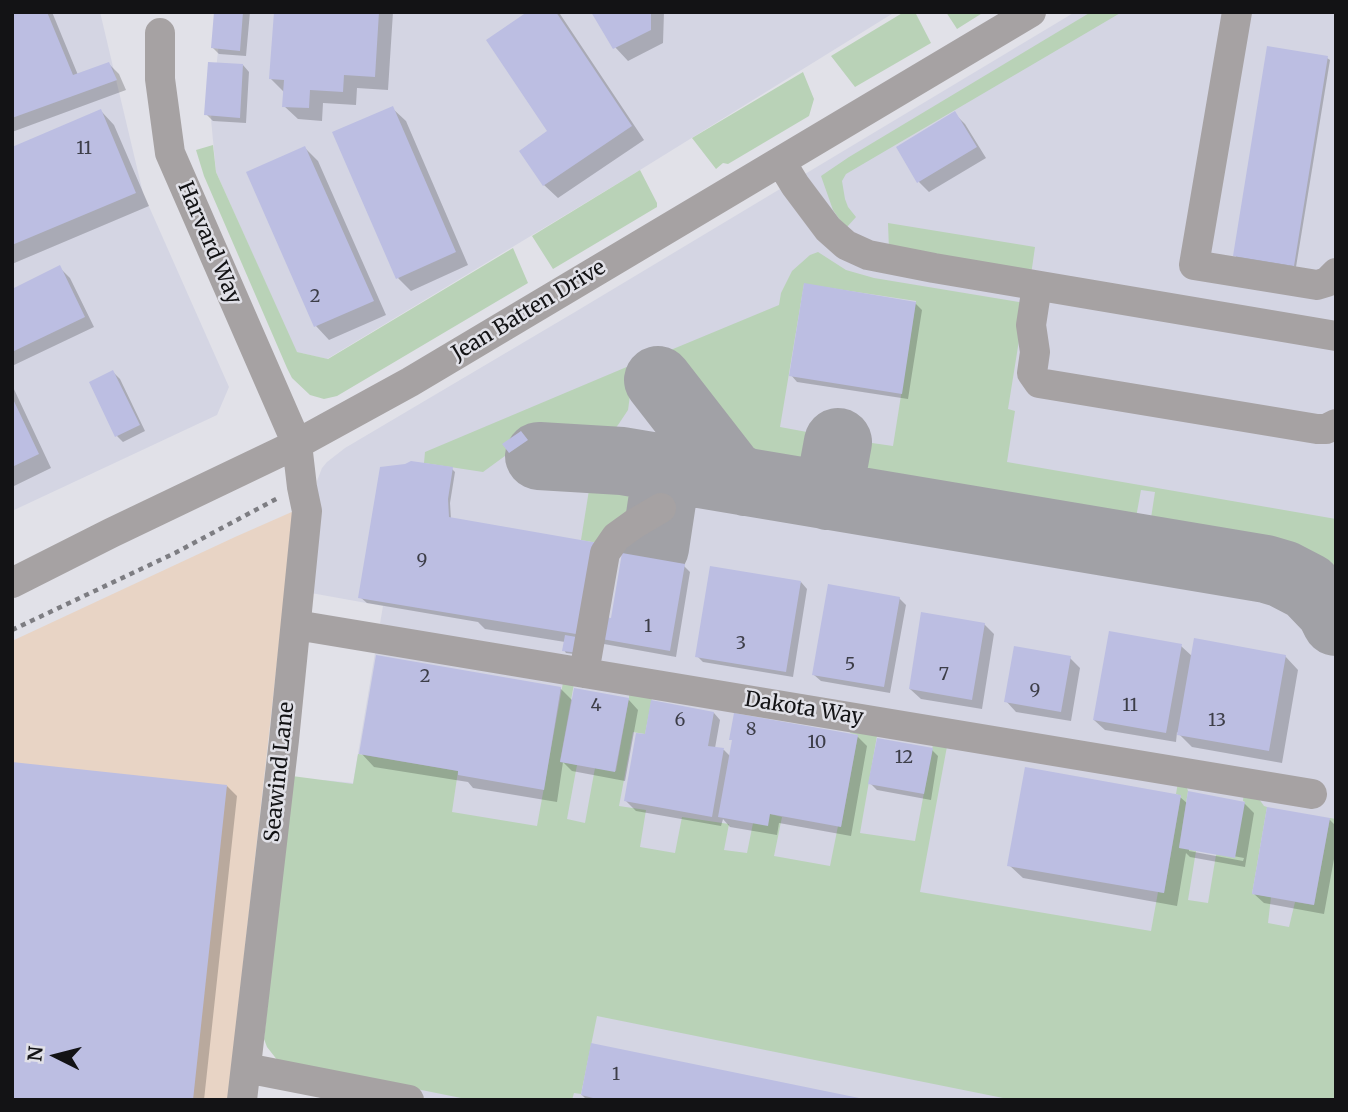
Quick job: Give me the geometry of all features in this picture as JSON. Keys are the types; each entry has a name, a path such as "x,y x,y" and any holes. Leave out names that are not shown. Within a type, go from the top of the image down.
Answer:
{"street":[{"name":"Jean Batten Drive","path":"12,583 297,444 410,382 1031,12"},
{"path":"1237,12 1194,265 1317,285 1327,282 1336,273"},
{"name":"Harvard Way","path":"160,33 160,79 170,153 297,444"},
{"path":"781,162 828,229 856,250 882,259 1336,336"},
{"path":"1037,286 1031,325 1035,352 1032,373 1039,383 1317,429 1336,425"},
{"name":"Seawind Lane","path":"242,1100 307,517 297,444"},
{"path":"584,673 605,553 616,537 661,508"},
{"name":"Dakota Way","path":"296,625 1312,794"},
{"path":"246,1068 311,1090 409,1100"}],"path":[{"path":"12,630 175,553 302,487"}],"shaded area":[{"path":"12,12 100,12 143,193 229,387 217,415 12,511"},
{"path":"222,12 895,12 327,359 296,352 216,172 211,119"},
{"path":"1075,12 1336,12 1336,1100 319,1100 322,1070 324,780 353,783 383,606 311,593 317,481 322,468 345,448"},
{"path":"294,511 228,1100 12,1100 12,641"}],"green space":[{"path":"904,12 915,12 931,43 855,87 831,56"},
{"path":"946,12 984,12 957,29"},
{"path":"1091,12 1122,12 846,174 842,181 845,199 856,217 847,227 840,220 833,210 821,176"},
{"path":"803,72 814,99 809,116 716,169 692,138"},
{"path":"213,145 216,172 297,352 328,359 513,248 528,283 337,396 324,399 310,395 292,378 287,368 204,176 196,150"},
{"path":"640,170 657,207 553,269 532,236"},
{"path":"888,223 1035,247 1031,275 889,250"},
{"path":"818,252 846,270 874,278 1025,303 1008,409 1015,411 1007,462 1336,519 1336,598 1325,586 1295,568 1159,539 1153,532 1151,518 1155,492 1141,490 1135,523 1138,536 858,489 850,478 857,448 865,442 893,446 916,301 804,284 780,427 807,432 812,436 816,440 815,458 806,477 796,480 761,474 713,422 661,354 779,305 781,293 792,271 810,255"},
{"path":"629,366 631,388 628,410 600,446 535,435 528,440 521,431 503,444 509,453 483,472 424,463 425,452"},
{"path":"613,477 654,484 651,504 598,543 581,540 589,490 599,482"},
{"path":"564,677 575,678 560,761 577,765 567,819 585,823 595,768 616,771 629,689 653,693 645,734 633,732 619,806 646,810 640,847 675,853 682,817 729,824 724,850 747,853 753,823 770,814 782,817 774,856 830,866 838,826 841,827 858,735 850,733 852,726 878,730 860,833 915,841 934,739 948,741 920,892 1151,931 1158,892 1164,893 1181,796 1176,794 1178,782 1188,791 1179,847 1196,851 1188,900 1208,903 1216,855 1245,802 1244,791 1267,807 1252,894 1271,897 1268,923 1289,927 1295,902 1314,905 1330,818 1336,819 1336,1100 1013,1100 597,1016 581,1094 574,1093 572,1100 471,1100 278,1061 264,1039 292,776 353,784 358,754 458,771 452,812 537,826"}],"building":[{"path":"12,12 47,12 73,75 109,62 117,80 12,118"},
{"path":"214,12 243,12 240,51 211,48"},
{"path":"274,12 379,12 375,77 344,75 343,92 310,90 309,108 282,107 284,80 269,79"},
{"path":"527,12 556,12 632,126 543,186 519,151 547,131 486,40"},
{"path":"591,12 651,12 651,30 613,49"},
{"path":"1267,46 1328,56 1294,266 1233,256"},
{"path":"208,62 243,64 240,118 204,115"},
{"path":"393,106 456,252 396,279 332,132"},
{"path":"101,109 136,193 12,245 12,147"},
{"path":"955,111 977,147 917,183 896,147"},
{"path":"305,146 374,301 314,327 246,172"},
{"path":"60,265 85,317 12,352 12,289"},
{"path":"804,283 916,302 902,394 789,376"},
{"path":"113,370 140,425 115,437 89,382"},
{"path":"12,397 39,454 12,467"},
{"path":"521,431 528,440 509,453 502,444"},
{"path":"411,461 453,467 448,499 449,517 598,543 582,635 358,598 380,467"},
{"path":"622,553 685,564 670,651 596,638 600,616 611,618"},
{"path":"710,566 801,581 786,672 695,657"},
{"path":"828,584 900,597 884,687 812,675"},
{"path":"921,612 985,623 972,700 909,689"},
{"path":"1109,631 1182,644 1166,733 1093,720"},
{"path":"565,635 582,638 579,653 562,651"},
{"path":"1194,638 1286,655 1269,751 1177,735"},
{"path":"1014,646 1071,656 1061,712 1004,702"},
{"path":"376,655 561,687 544,790 458,775 458,771 359,754"},
{"path":"574,688 629,698 615,772 560,762"},
{"path":"651,700 714,712 708,746 724,748 712,817 624,801 636,733 645,734"},
{"path":"734,713 858,735 841,827 770,814 768,826 718,817 732,740 729,740"},
{"path":"877,738 933,748 924,794 868,784"},
{"path":"12,762 227,785 193,1100 12,1100"},
{"path":"1025,767 1181,795 1164,893 1007,866"},
{"path":"1188,791 1245,802 1235,858 1179,848"},
{"path":"1267,807 1330,818 1314,905 1252,894"},
{"path":"591,1043 864,1100 601,1100 581,1095"}],"taxiway":[{"path":"658,380 731,474 745,482"},
{"path":"828,496 838,442"},
{"path":"539,456 622,461 1266,569 1283,574 1308,587 1330,610 1336,622"},
{"path":"655,548 667,469"}]}
